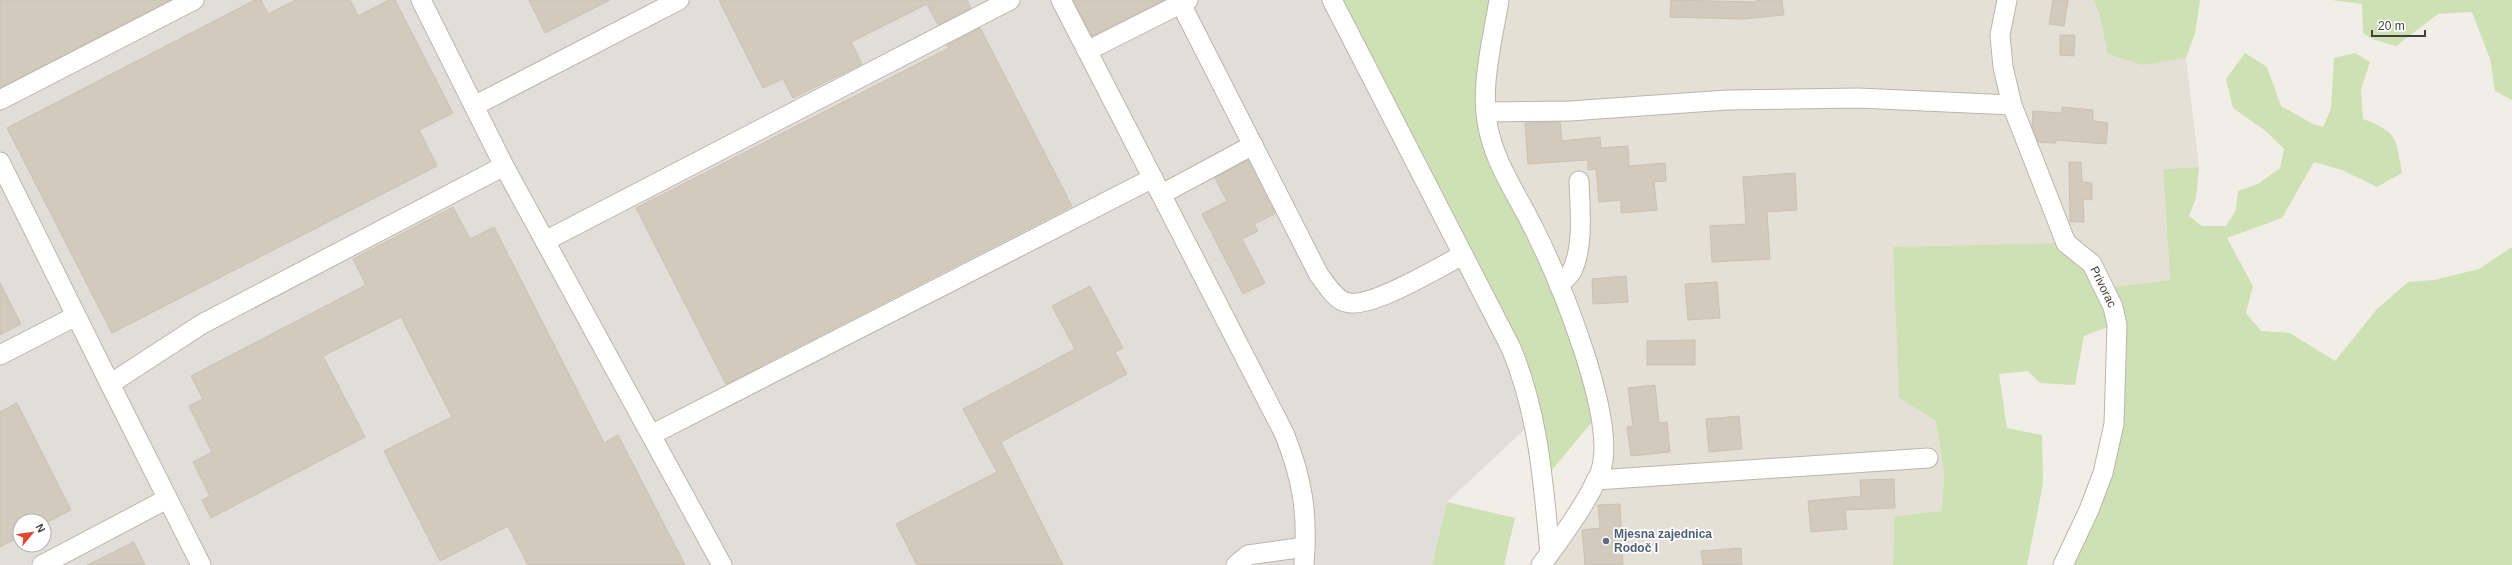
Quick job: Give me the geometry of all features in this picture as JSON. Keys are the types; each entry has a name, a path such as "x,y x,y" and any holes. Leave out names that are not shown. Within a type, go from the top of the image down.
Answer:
{"street":[{"path":"0,100 194,0"},
{"path":"421,0 504,166 722,565"},
{"path":"474,106 679,0"},
{"path":"545,241 1010,0"},
{"path":"1061,0 1158,186 1286,440 1298,468 1304,501 1305,556 1248,555 1236,565"},
{"path":"1332,0 1511,348 1524,381 1532,410 1540,456 1546,559"},
{"path":"1499,0 1485,83 1486,112 1489,135 1502,170 1535,230 1559,285 1587,363 1602,415 1605,443 1601,470 1596,480 1576,519 1546,559"},
{"name":"Privorac","path":"2007,0 2000,35 2003,67 2012,105 2066,243 2092,264 2113,307 2117,325 2114,424 2111,438 2103,473 2089,510 2063,565"},
{"path":"1087,51 1185,2 1253,145 1319,275 1330,290 1344,302 1359,304 1374,300 1463,255"},
{"path":"1486,112 1570,111 1727,100 1858,98 2012,105"},
{"path":"651,435 1158,186 1253,145"},
{"path":"0,162 200,565"},
{"path":"110,384 202,324 504,166"},
{"path":"1559,285 1572,271 1578,248 1581,221 1579,181"},
{"path":"0,355 76,316"},
{"path":"1596,480 1928,458"},
{"path":"42,565 167,499"}],"shaded area":[{"path":"0,0 1336,0 1540,415 1447,502 1432,565 0,565"},
{"path":"1504,0 2139,0 2143,64 2186,58 2199,167 2163,169 2170,280 2103,288 1899,398 1936,421 1944,473 1942,511 1894,516 1893,565 1544,565 1609,438 1495,133 1491,110"}],"green space":[{"path":"1336,0 1492,0 1481,98 1554,284 1598,415 1551,471 1540,415"},
{"path":"2094,0 2200,0 2195,33 2186,58 2143,65 2108,54 2099,13"},
{"path":"2332,0 2512,0 2512,100 2495,91 2490,59 2472,12 2438,14 2396,46 2372,39 2363,33 2362,4"},
{"path":"2245,53 2267,67 2281,106 2313,124 2323,127 2331,109 2334,58 2355,53 2370,62 2361,89 2363,119 2383,128 2393,138 2396,144 2402,173 2377,187 2342,170 2314,162 2282,218 2227,238 2253,286 2246,313 2261,331 2290,333 2335,361 2377,309 2408,282 2434,280 2479,269 2512,247 2512,565 2063,565 2089,510 2116,367 2103,288 2170,280 2163,169 2199,167 2196,198 2189,216 2202,226 2226,226 2236,210 2238,191 2258,184 2280,168 2284,149 2267,132 2233,108 2226,79"},
{"path":"2066,243 2092,264 2108,327 2084,336 2075,385 2040,383 2028,371 1999,374 2007,428 2042,435 2043,484 2027,565 1893,565 1894,516 1942,511 1944,473 1936,421 1899,398 1893,247"},
{"path":"1447,502 1515,518 1504,565 1432,565"}],"building":[{"path":"0,0 170,0 0,88"},
{"path":"255,0 261,0 268,14 296,0 350,0 358,16 389,0 395,0 453,113 419,130 437,166 112,333 7,128"},
{"path":"529,0 610,0 545,33"},
{"path":"719,0 967,0 971,8 938,25 927,4 851,42 862,64 793,98 783,79 763,88"},
{"path":"1073,0 1164,0 1092,36"},
{"path":"1671,0 1757,2 1757,0 1782,0 1784,15 1743,19 1670,17"},
{"path":"2053,0 2068,0 2064,26 2049,24"},
{"path":"980,28 1072,206 726,384 636,208 949,48 947,45"},
{"path":"2060,35 2075,35 2074,56 2060,55"},
{"path":"2062,107 2093,110 2093,121 2108,123 2106,144 2056,140 2056,143 2038,142 2032,126 2033,111 2062,113"},
{"path":"1560,122 1562,141 1600,137 1601,148 1628,146 1629,166 1665,163 1666,181 1654,182 1657,210 1621,213 1621,200 1599,202 1596,169 1588,170 1588,160 1528,164 1525,123"},
{"path":"1248,160 1275,214 1254,224 1258,231 1242,239 1265,283 1243,294 1202,214 1227,201 1215,178"},
{"path":"2069,162 2081,162 2082,182 2092,183 2092,200 2083,199 2084,222 2070,222"},
{"path":"1795,173 1797,210 1767,212 1770,259 1712,262 1710,226 1746,224 1743,177"},
{"path":"453,207 470,239 494,227 604,443 618,435 685,565 528,565 508,526 440,561 384,451 452,417 401,317 323,356 365,437 211,518 202,500 210,496 193,462 212,452 189,406 203,399 191,376 366,285 353,259"},
{"path":"1626,276 1628,302 1593,304 1592,279"},
{"path":"1717,282 1720,318 1688,320 1685,284"},
{"path":"0,283 21,324 0,335"},
{"path":"1090,286 1123,348 1115,352 1127,374 1001,442 1063,565 917,565 896,524 997,472 963,409 1075,349 1052,306"},
{"path":"1695,340 1695,365 1647,365 1647,341"},
{"path":"1655,385 1659,423 1667,422 1670,452 1631,456 1627,427 1633,426 1628,388"},
{"path":"17,403 71,510 52,520 52,513 12,513 12,541 0,547 0,412"},
{"path":"1739,416 1742,449 1709,452 1706,419"},
{"path":"1894,479 1895,508 1845,510 1847,529 1811,532 1808,501 1861,496 1860,480"},
{"path":"1620,504 1623,565 1585,565 1582,530 1600,528 1598,505"},
{"path":"134,542 145,565 87,565"},
{"path":"1741,548 1742,565 1703,565 1701,551"}],"place":[{"name":"Mjesna zajednica Rodoč I","path":"1606,541"}]}
